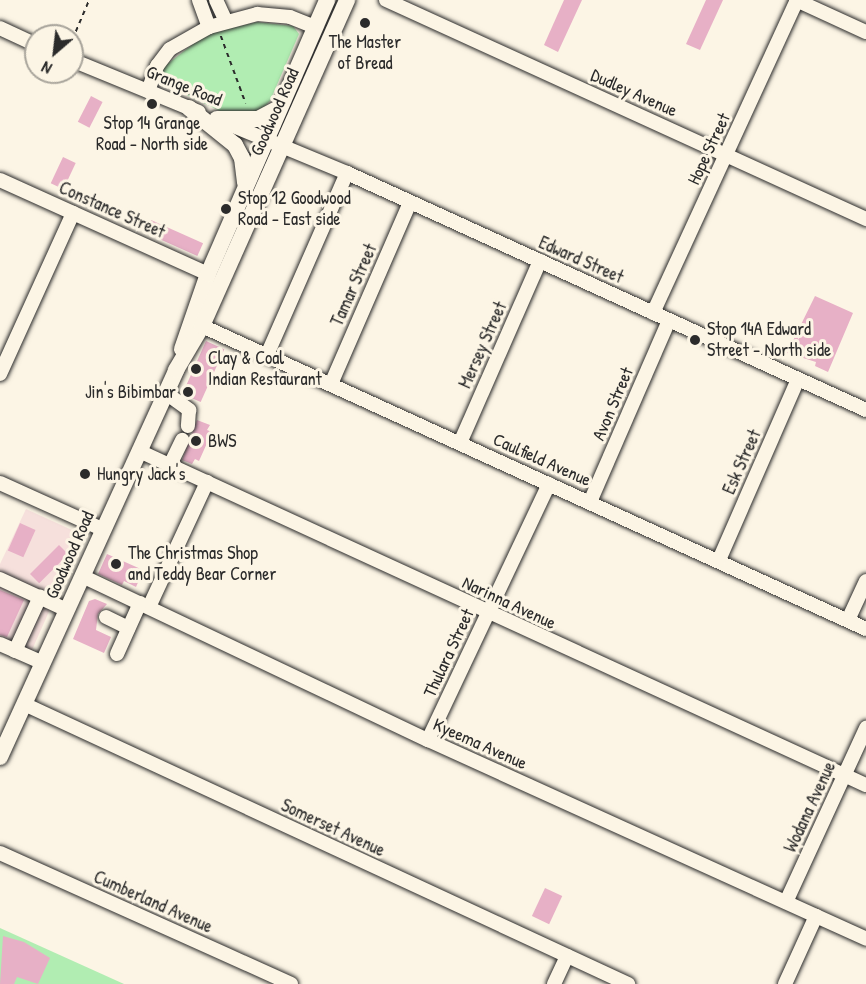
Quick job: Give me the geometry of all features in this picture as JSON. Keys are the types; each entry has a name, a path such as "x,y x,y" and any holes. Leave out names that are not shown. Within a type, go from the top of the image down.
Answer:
{"main road":[{"name":"Goodwood Road","path":"176,370 202,326 274,142 279,108 327,0"},
{"name":"Goodwood Road","path":"0,757 5,733 24,704 176,370 208,274 246,186 274,142 347,0"},
{"path":"189,108 235,145 242,158 246,186"},
{"path":"219,114 258,119 279,108"}],"street":[{"path":"199,0 218,27"},
{"path":"216,0 218,27"},
{"name":"Dudley Avenue","path":"386,0 866,219"},
{"path":"797,0 866,32"},
{"name":"Hope Street","path":"653,313 797,0"},
{"path":"150,85 170,49 218,27 274,15 315,27"},
{"path":"0,28 24,39"},
{"name":"Grange Road","path":"84,64 150,85 189,108 219,114 274,142"},
{"name":"Edward Street","path":"274,142 347,173 866,410"},
{"path":"267,355 347,173"},
{"name":"Constance Street","path":"0,180 208,274"},
{"name":"Tamar Street","path":"331,384 410,202"},
{"path":"0,374 73,213"},
{"name":"Mersey Street","path":"460,443 540,261"},
{"name":"Avon Street","path":"590,502 669,320"},
{"name":"Caulfield Avenue","path":"202,326 866,628"},
{"name":"Esk Street","path":"719,560 798,379"},
{"path":"166,393 189,410 188,426"},
{"path":"170,465 182,440"},
{"name":"Narinna Avenue","path":"139,451 487,613 866,785"},
{"path":"117,654 207,482"},
{"path":"0,483 104,530"},
{"name":"Thulara Street","path":"428,740 549,484"},
{"name":"Kyeema Avenue","path":"82,576 428,740 866,939"},
{"path":"0,579 67,610"},
{"path":"848,620 866,581"},
{"path":"15,651 40,597"},
{"path":"106,617 129,628"},
{"path":"0,644 43,663"},
{"name":"Somerset Avenue","path":"24,704 628,984"},
{"name":"Wodana Avenue","path":"786,902 866,728"},
{"name":"Cumberland Avenue","path":"0,853 291,984"},
{"path":"785,984 816,916"},
{"path":"554,984 567,956"}],"path":[{"path":"79,24 89,0"},
{"path":"218,27 249,111"},
{"path":"150,85 169,83 219,114"}],"shaded area":[{"path":"26,509 83,535 27,661 0,648 0,564"}],"green space":[{"path":"257,22 293,26 299,34 270,101 258,113 220,111 160,82 159,73 166,65 206,34"},
{"path":"0,928 124,984 0,984"}],"building":[{"path":"564,0 582,0 558,52 544,45"},
{"path":"706,0 723,0 700,50 686,44"},
{"path":"91,96 103,102 89,128 78,122"},
{"path":"63,157 76,163 63,189 51,183"},
{"path":"151,220 203,243 197,256 145,233"},
{"path":"815,296 853,313 828,372 815,366 816,362 787,353"},
{"path":"206,341 224,349 201,402 182,394"},
{"name":"BWS","path":"197,420 210,425 207,430 212,432 199,461 195,459 192,464 182,460"},
{"path":"20,523 36,530 23,557 8,550"},
{"path":"59,545 68,554 39,583 30,574"},
{"name":"The Christmas Shop and Teddy Bear Corner","path":"107,554 152,574 148,582 140,578 136,587 124,581 122,585 98,574"},
{"path":"0,590 24,600 7,637 0,635"},
{"path":"95,599 107,604 98,614 96,630 111,637 104,653 73,639 89,601"},
{"path":"545,888 562,896 549,924 532,916"},
{"path":"3,936 24,942 50,958 38,984 17,977 14,984 0,984"}],"place":[{"name":"The Master of Bread","path":"365,23"},
{"name":"Stop 14 Grange Road - North side","path":"152,104"},
{"name":"Stop 12 Goodwood Road - East side","path":"226,209"},
{"name":"Stop 14A Edward Street - North side","path":"695,340"},
{"name":"Clay & Coal Indian Restaurant","path":"196,369"},
{"name":"Jin's Bibimbar","path":"188,392"},
{"name":"BWS","path":"196,441"},
{"name":"Hungry Jack's","path":"85,474"},
{"name":"The Christmas Shop and Teddy Bear Corner","path":"116,564"}]}
